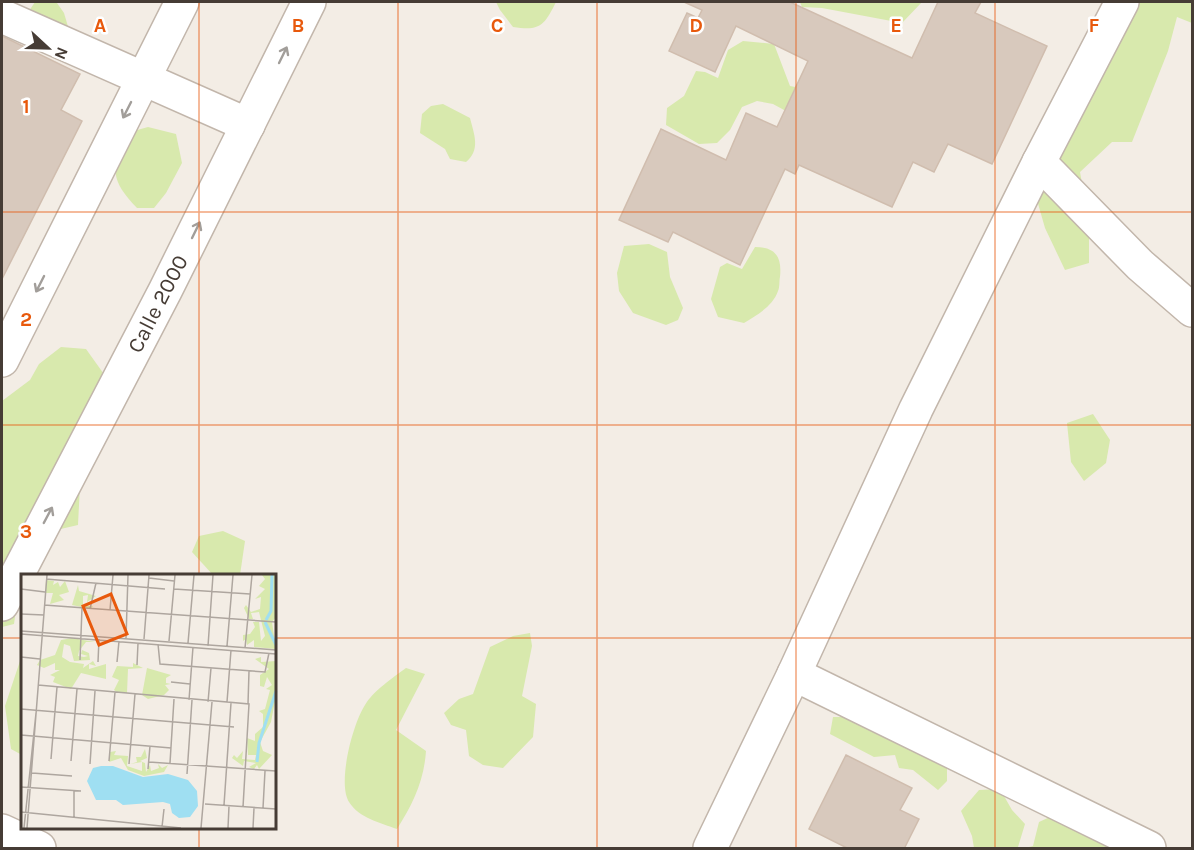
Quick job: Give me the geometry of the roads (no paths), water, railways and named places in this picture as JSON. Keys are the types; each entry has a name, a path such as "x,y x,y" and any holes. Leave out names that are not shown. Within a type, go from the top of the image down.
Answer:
{"street":[{"path":"2,360 182,2"},
{"name":"Calle 2000","path":"2,604 165,291 309,2"},
{"path":"710,849 794,674 916,409 1122,2"},
{"path":"2,16 248,125"},
{"path":"1039,162 1140,265 1192,310"},
{"path":"794,674 1149,849"},
{"path":"2,831 39,849"}]}
